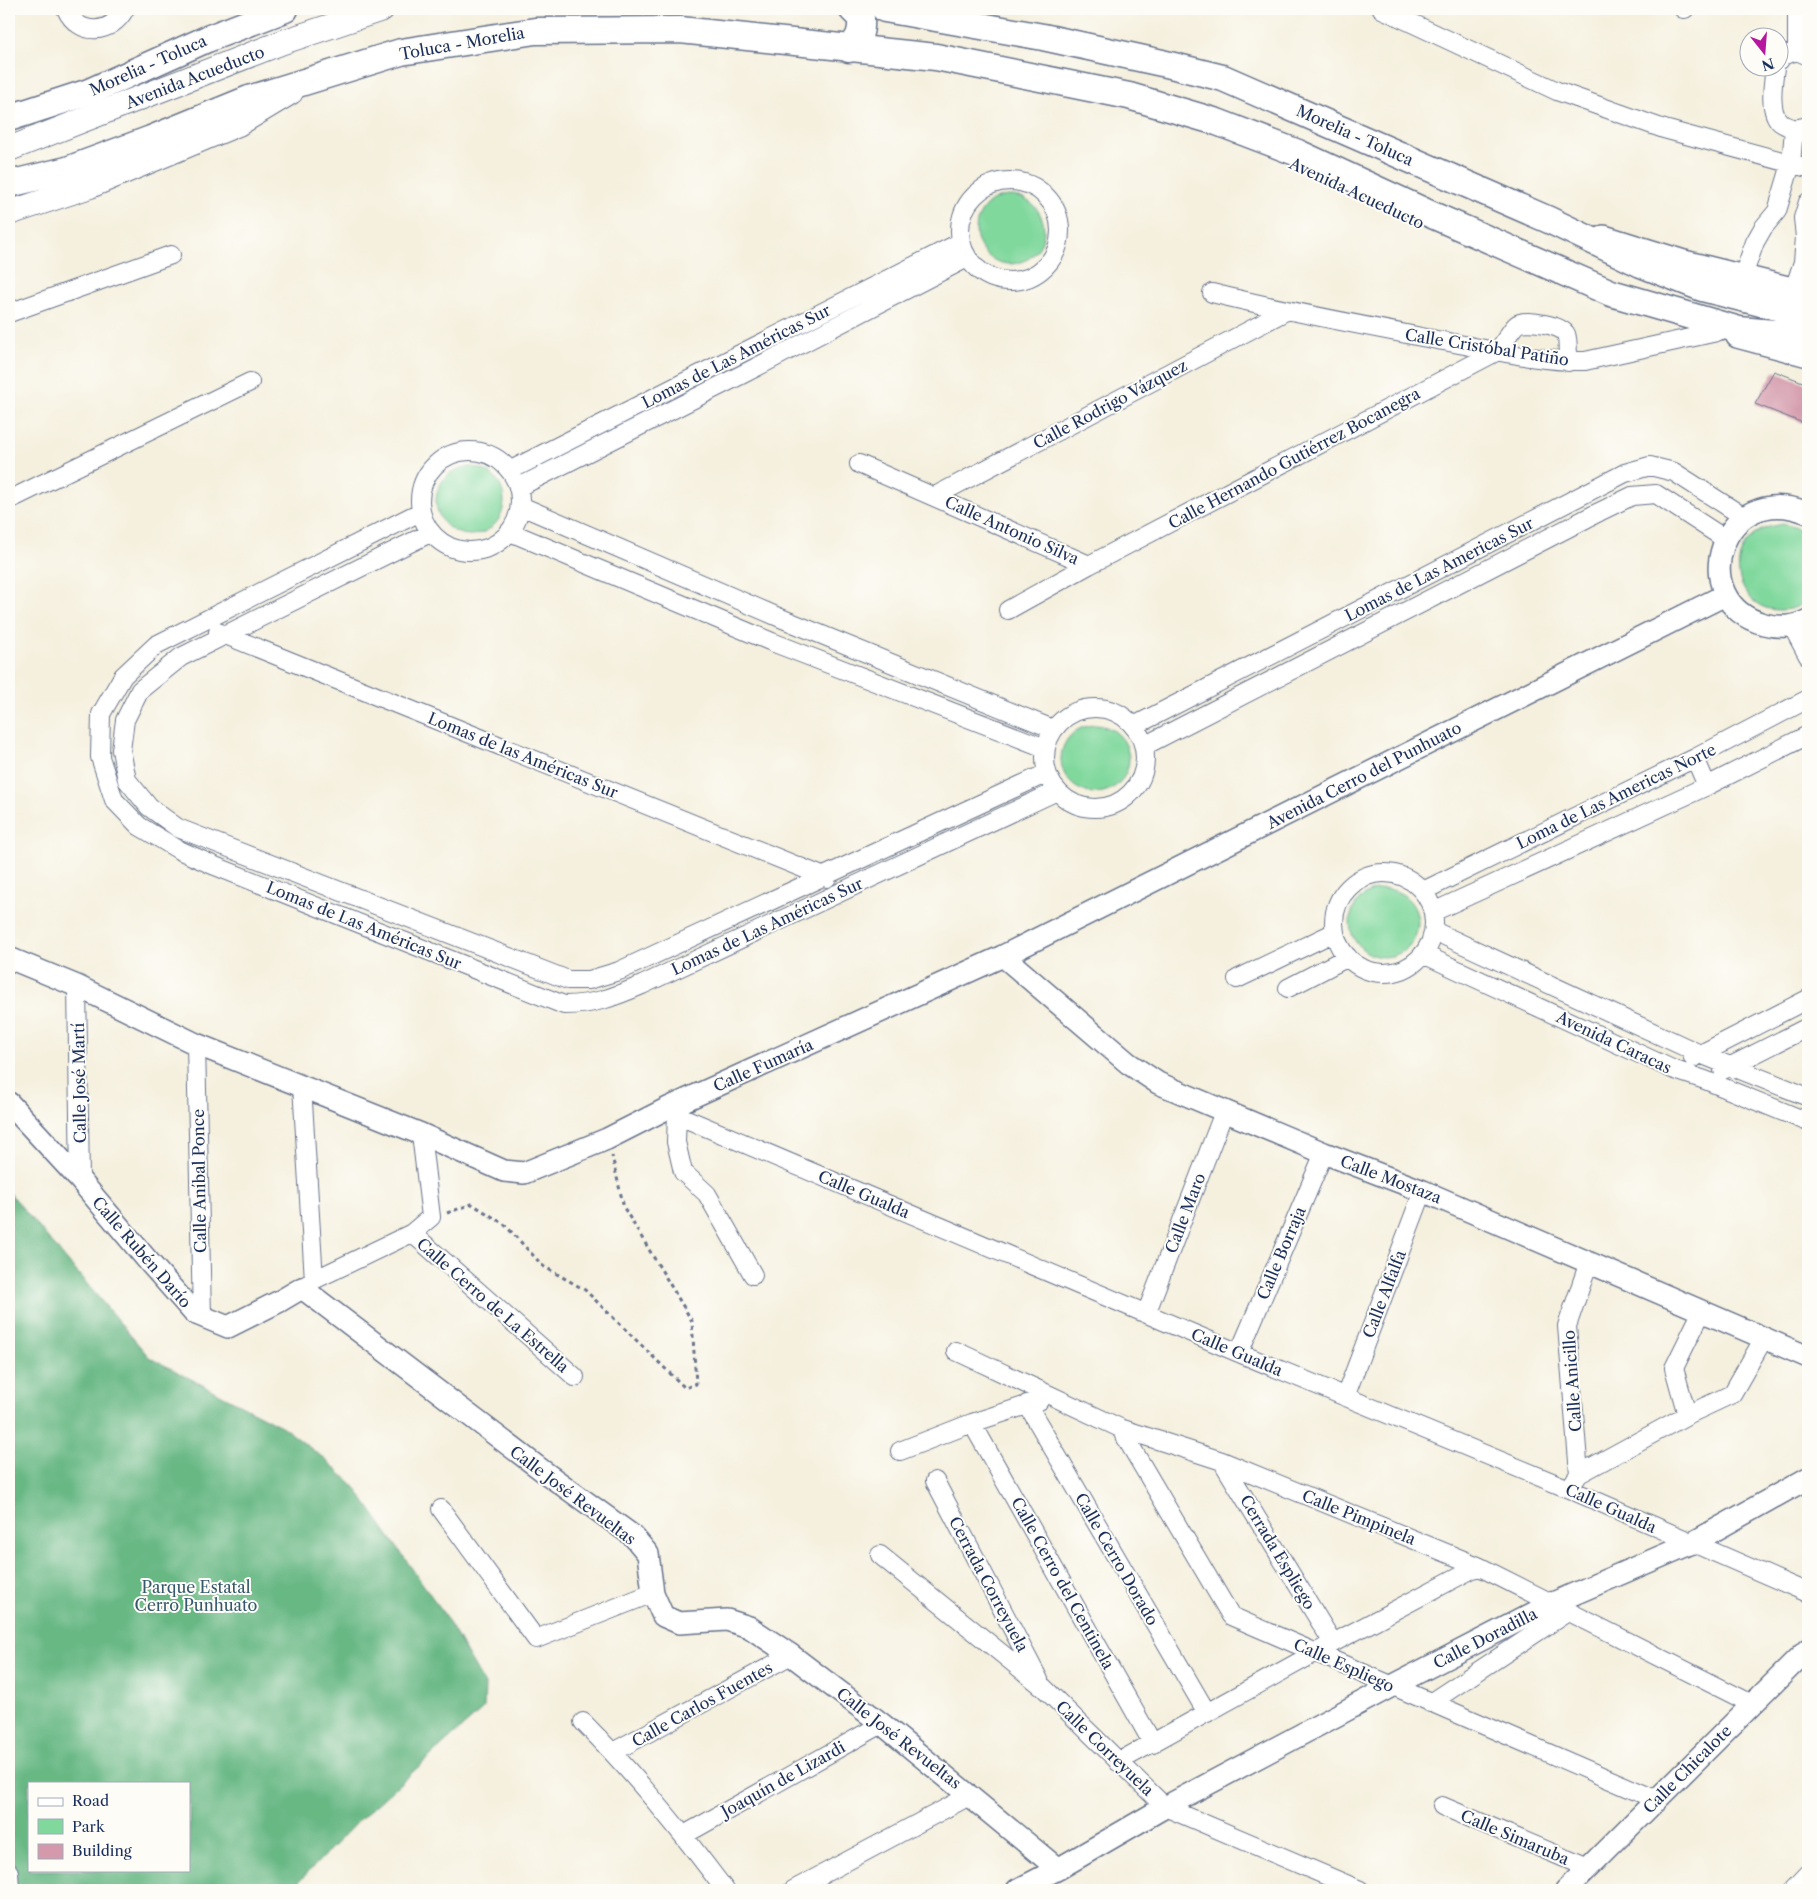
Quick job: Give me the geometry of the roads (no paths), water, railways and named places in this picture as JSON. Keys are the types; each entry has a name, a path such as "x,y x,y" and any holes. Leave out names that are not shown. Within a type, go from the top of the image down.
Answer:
{"main road":[{"name":"Morelia - Toluca","path":"9,118 90,92 206,39 285,9"},
{"name":"Avenida Acueducto","path":"9,149 283,42 382,9"},
{"path":"849,49 862,32 861,18 852,9"},
{"name":"Morelia - Toluca","path":"885,9 1043,37 1223,78 1549,220 1641,264 1702,288 1808,315"},
{"path":"901,54 894,46 892,38 893,28 899,20 912,14"},
{"name":"Toluca - Morelia","path":"9,184 67,170 151,139 248,99 402,52 535,31 680,30 936,57 1129,96 1217,122 1298,153 1430,214 1611,293 1738,330 1808,336"},
{"path":"9,213 90,186 238,124 314,78"}],"street":[{"path":"62,9 72,20 92,30 109,27 121,17 125,9"},
{"path":"1382,9 1556,91 1664,129 1800,166"},
{"path":"1790,55 1803,53 1797,9"},
{"name":"Avenida Acueducto","path":"901,54 916,66 1071,92 1158,113 1221,132 1430,227 1577,286 1666,317 1808,356"},
{"path":"1743,276 1752,250 1763,228 1777,211 1800,166 1801,128 1780,122 1774,114 1772,91 1774,78"},
{"path":"1008,180 1025,182 1041,190 1053,203 1060,219 1060,237 1055,254 1045,268 1030,277 1012,281 995,279 980,271 968,258 961,242 960,225 965,208 976,194 990,184 1008,180"},
{"path":"1549,220 1684,261 1801,291 1806,210 1777,211"},
{"name":"Lomas de Las Américas Sur","path":"511,470 961,242"},
{"path":"9,313 171,255"},
{"name":"Lomas de Las Américas Sur","path":"519,487 746,374 968,258"},
{"name":"Calle Cristóbal Patiño","path":"1212,293 1286,311 1498,351 1568,362 1585,361 1717,332"},
{"name":"Calle Rodrigo Vázquez","path":"935,496 1286,311"},
{"path":"1498,351 1516,324 1524,320 1561,328 1566,333 1568,362"},
{"name":"Calle Hernando Gutiérrez Bocanegra","path":"1008,610 1089,565 1498,351"},
{"path":"736,356 746,374"},
{"path":"9,500 250,382"},
{"path":"458,451 478,451 496,457 511,470 519,487 521,506 518,520 510,532 496,544 479,551 461,551 444,545 430,533 420,512 420,492 427,474 440,460 458,451"},
{"name":"Calle Antonio Silva","path":"859,464 1089,565"},
{"name":"Lomas de Las Americas Sur","path":"1134,726 1625,473 1650,466 1674,472 1744,517"},
{"name":"Lomas de Las Americas Sur","path":"1144,746 1632,496 1656,494 1725,539"},
{"path":"521,506 783,619 1053,729"},
{"path":"1808,513 1795,507 1777,506 1760,509 1744,517 1733,527 1725,539 1719,557 1719,576 1725,594 1737,610 1754,622 1773,627 1800,623 1808,656"},
{"name":"Lomas de Las Américas Sur","path":"420,512 156,645 123,676 102,714 100,757 114,800 139,826 179,850 215,866 564,1005 584,1005 612,998 642,985 1057,791"},
{"path":"510,532 772,642 1045,748"},
{"name":"Lomas de Las Américas Sur","path":"430,533 180,657 140,690 125,720 121,750 127,780 149,806 178,828 568,980 589,980 619,971 1047,773"},
{"name":"Avenida Cerro del Punhuato","path":"1003,956 1725,594"},
{"path":"1377,601 1388,620"},
{"path":"772,642 783,619"},
{"name":"Lomas de las Américas Sur","path":"199,624 822,876 847,889"},
{"name":"Loma de Las Americas Norte","path":"1423,891 1695,758 1808,699"},
{"path":"1093,708 1108,710 1123,716 1134,726 1144,746 1144,768 1135,788 1124,798 1111,805 1097,808 1082,806 1068,801 1057,791 1047,773 1044,760 1045,748 1053,729 1064,718 1078,710 1093,708"},
{"name":"Loma de Las Americas Norte","path":"1433,912 1707,786 1808,734"},
{"path":"1695,758 1707,786"},
{"path":"1379,873 1395,874 1411,880 1423,891 1430,901 1433,912 1434,930 1430,943 1423,954 1406,966 1386,972 1372,971 1359,966 1348,957 1340,946 1335,932 1335,916 1340,900 1350,887 1363,877 1379,873"},
{"path":"358,922 366,900"},
{"name":"Avenida Caracas","path":"1434,930 1700,1054 1808,1097"},
{"path":"1237,979 1335,932"},
{"name":"Avenida Caracas","path":"1423,954 1672,1069 1705,1080 1808,1122"},
{"name":"Calle Fumaría","path":"421,1134 504,1171 524,1173 672,1112 1003,956"},
{"name":"Calle Mostaza","path":"1003,956 1128,1063 1158,1083 1324,1153 1424,1191 1808,1357"},
{"path":"1288,988 1348,957"},
{"path":"9,958 77,986 196,1044 302,1086 421,1134 432,1217 412,1233 308,1284 302,1086"},
{"name":"Calle José Martí","path":"77,986 80,1180"},
{"path":"1672,1069 1808,999"},
{"path":"1705,1080 1728,1066 1808,1027"},
{"name":"Calle Aníbal Ponce","path":"196,1044 202,1317"},
{"name":"Calle Rubén Darío","path":"9,1103 80,1180 194,1313 228,1327 308,1284"},
{"path":"672,1112 683,1172 707,1194 753,1275"},
{"name":"Calle Gualda","path":"672,1112 1146,1314 1569,1489 1808,1593"},
{"name":"Calle Maro","path":"1146,1314 1224,1112"},
{"name":"Calle Borraja","path":"1239,1353 1324,1153"},
{"name":"Calle Alfalfa","path":"1345,1397 1424,1191"},
{"name":"Calle Cerro de La Estrella","path":"412,1233 575,1377"},
{"name":"Calle Anicillo","path":"1579,1474 1567,1326 1589,1262"},
{"name":"Calle José Revueltas","path":"308,1284 542,1472 633,1536 648,1554 654,1593 663,1616 679,1623 727,1620 749,1627 791,1655 882,1724 1058,1869"},
{"path":"1687,1415 1674,1368 1702,1311"},
{"path":"1569,1489 1579,1474 1687,1415 1732,1394 1764,1338"},
{"name":"Calle Pimpinela","path":"956,1351 1120,1428 1222,1461 1478,1566 1752,1704"},
{"path":"900,1451 972,1423 1055,1396"},
{"name":"Calle Cerro Dorado","path":"1028,1404 1207,1713"},
{"name":"Calle Cerro del Centinela","path":"972,1423 1153,1744"},
{"name":"Calle Espliego","path":"1120,1428 1231,1616 1657,1800"},
{"name":"Cerrada Espliego","path":"1222,1461 1333,1643"},
{"name":"Calle Doradilla","path":"1017,1890 1058,1869 1165,1807 1392,1686 1692,1543 1808,1478"},
{"name":"Cerrada Correyuela","path":"935,1481 1043,1687"},
{"path":"441,1510 536,1639 654,1593"},
{"name":"Calle Correyuela","path":"880,1555 1043,1687 1165,1807 1360,1890"},
{"path":"1118,1762 1333,1643 1478,1566"},
{"path":"1430,1703 1561,1607"},
{"name":"Calle Chicalote","path":"1566,1890 1808,1649"},
{"name":"Calle Carlos Fuentes","path":"613,1752 791,1655"},
{"path":"583,1722 613,1752 684,1835 725,1890"},
{"name":"Joaquín de Lizardi","path":"684,1835 882,1724"},
{"path":"793,1890 971,1796"},
{"name":"Calle Simaruba","path":"1442,1806 1588,1868"},
{"path":"9,1872 10,1890"},
{"path":"1792,1890 1808,1873"}],"park label":[{"name":"Parque Estatal Cerro Punhuato","path":"196,1596"}]}
